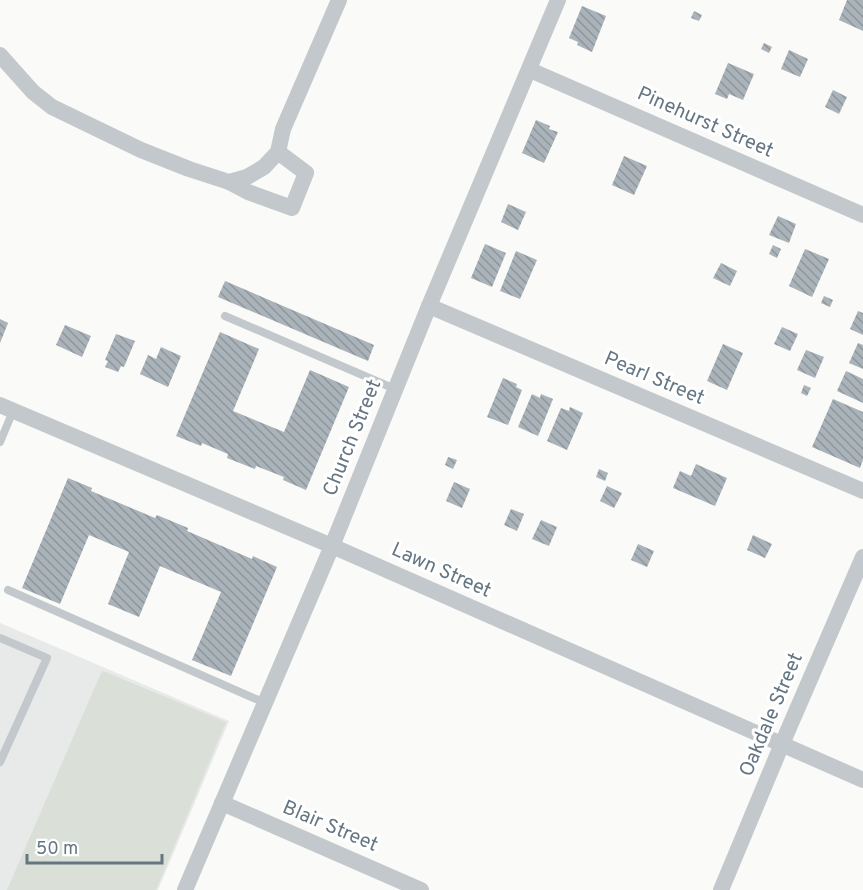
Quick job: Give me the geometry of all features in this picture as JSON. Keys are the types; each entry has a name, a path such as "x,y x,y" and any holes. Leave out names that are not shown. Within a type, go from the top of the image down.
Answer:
{"street":[{"path":"229,182 247,177 264,167 278,152 283,129 339,0"},
{"name":"Church Street","path":"185,890 332,546 429,306 558,0"},
{"path":"0,56 33,92 52,107 189,169 229,182 248,192 292,208 306,172 278,152"},
{"name":"Pinehurst Street","path":"530,70 863,215"},
{"name":"Pearl Street","path":"429,306 863,491"},
{"name":"Lawn Street","path":"6,408 332,546 863,780"},
{"name":"Oakdale Street","path":"722,890 863,557"},
{"name":"Blair Street","path":"222,803 422,890"}],"lane":[{"path":"225,316 395,389"},
{"path":"0,442 6,408"},
{"path":"8,590 265,703"},
{"path":"0,639 47,658 0,762"}],"shaded area":[{"path":"0,623 229,721 158,890 0,890"},
{"path":"103,671 226,722 156,890 7,890 101,673"}],"building":[{"path":"847,0 863,0 863,31 839,20"},
{"path":"582,6 606,16 592,52 577,45 578,42 569,38"},
{"path":"694,11 702,15 699,21 691,18"},
{"path":"764,43 772,47 769,53 761,49"},
{"path":"789,50 808,59 800,77 781,69"},
{"path":"728,63 754,74 743,100 729,94 727,99 715,94"},
{"path":"833,90 847,97 839,114 825,107"},
{"path":"536,120 558,132 544,163 522,153"},
{"path":"624,156 647,166 634,195 612,185"},
{"path":"508,204 526,212 518,230 501,222"},
{"path":"778,216 796,224 789,243 769,235"},
{"path":"485,244 506,253 492,287 471,278"},
{"path":"773,245 781,249 777,258 769,254"},
{"path":"805,249 829,259 812,297 789,286"},
{"path":"516,251 537,260 520,299 500,291"},
{"path":"721,263 737,271 730,286 713,278"},
{"path":"225,281 374,345 368,361 218,297"},
{"path":"824,296 833,300 830,307 821,303"},
{"path":"858,311 863,313 863,335 850,329"},
{"path":"0,319 8,323 0,343"},
{"path":"65,325 91,336 82,357 56,345"},
{"path":"782,327 798,334 790,351 774,344"},
{"path":"220,332 259,349 233,411 284,432 310,370 349,387 306,490 283,480 284,477 256,466 255,469 227,458 228,454 202,443 201,446 176,436"},
{"path":"116,334 135,341 124,367 121,366 118,372 105,367 108,361 105,360"},
{"path":"858,343 863,345 863,369 849,363"},
{"path":"723,344 743,353 727,390 707,381"},
{"path":"161,347 181,356 168,387 140,374 148,355 156,359"},
{"path":"806,350 824,357 815,378 797,370"},
{"path":"846,371 863,379 863,403 837,391"},
{"path":"503,378 517,384 516,387 522,390 508,425 487,417"},
{"path":"804,385 811,388 807,396 801,393"},
{"path":"532,394 540,398 541,394 553,399 538,436 518,427"},
{"path":"833,399 863,412 863,460 860,468 812,447"},
{"path":"570,407 583,413 567,450 547,441 561,408 569,411"},
{"path":"448,457 457,460 453,469 445,465"},
{"path":"696,464 727,478 715,506 673,488 680,471 691,476"},
{"path":"599,469 608,473 605,481 596,477"},
{"path":"68,478 92,488 91,491 155,518 157,515 188,528 187,531 252,559 253,556 277,567 231,676 192,660 221,592 160,566 139,617 108,604 129,552 89,535 60,604 22,588"},
{"path":"454,482 470,489 462,508 446,501"},
{"path":"607,486 622,493 614,508 600,501"},
{"path":"511,509 524,514 517,531 504,525"},
{"path":"541,520 557,527 549,546 532,539"},
{"path":"753,535 772,544 765,558 747,550"},
{"path":"638,544 654,551 647,567 631,560"}]}
